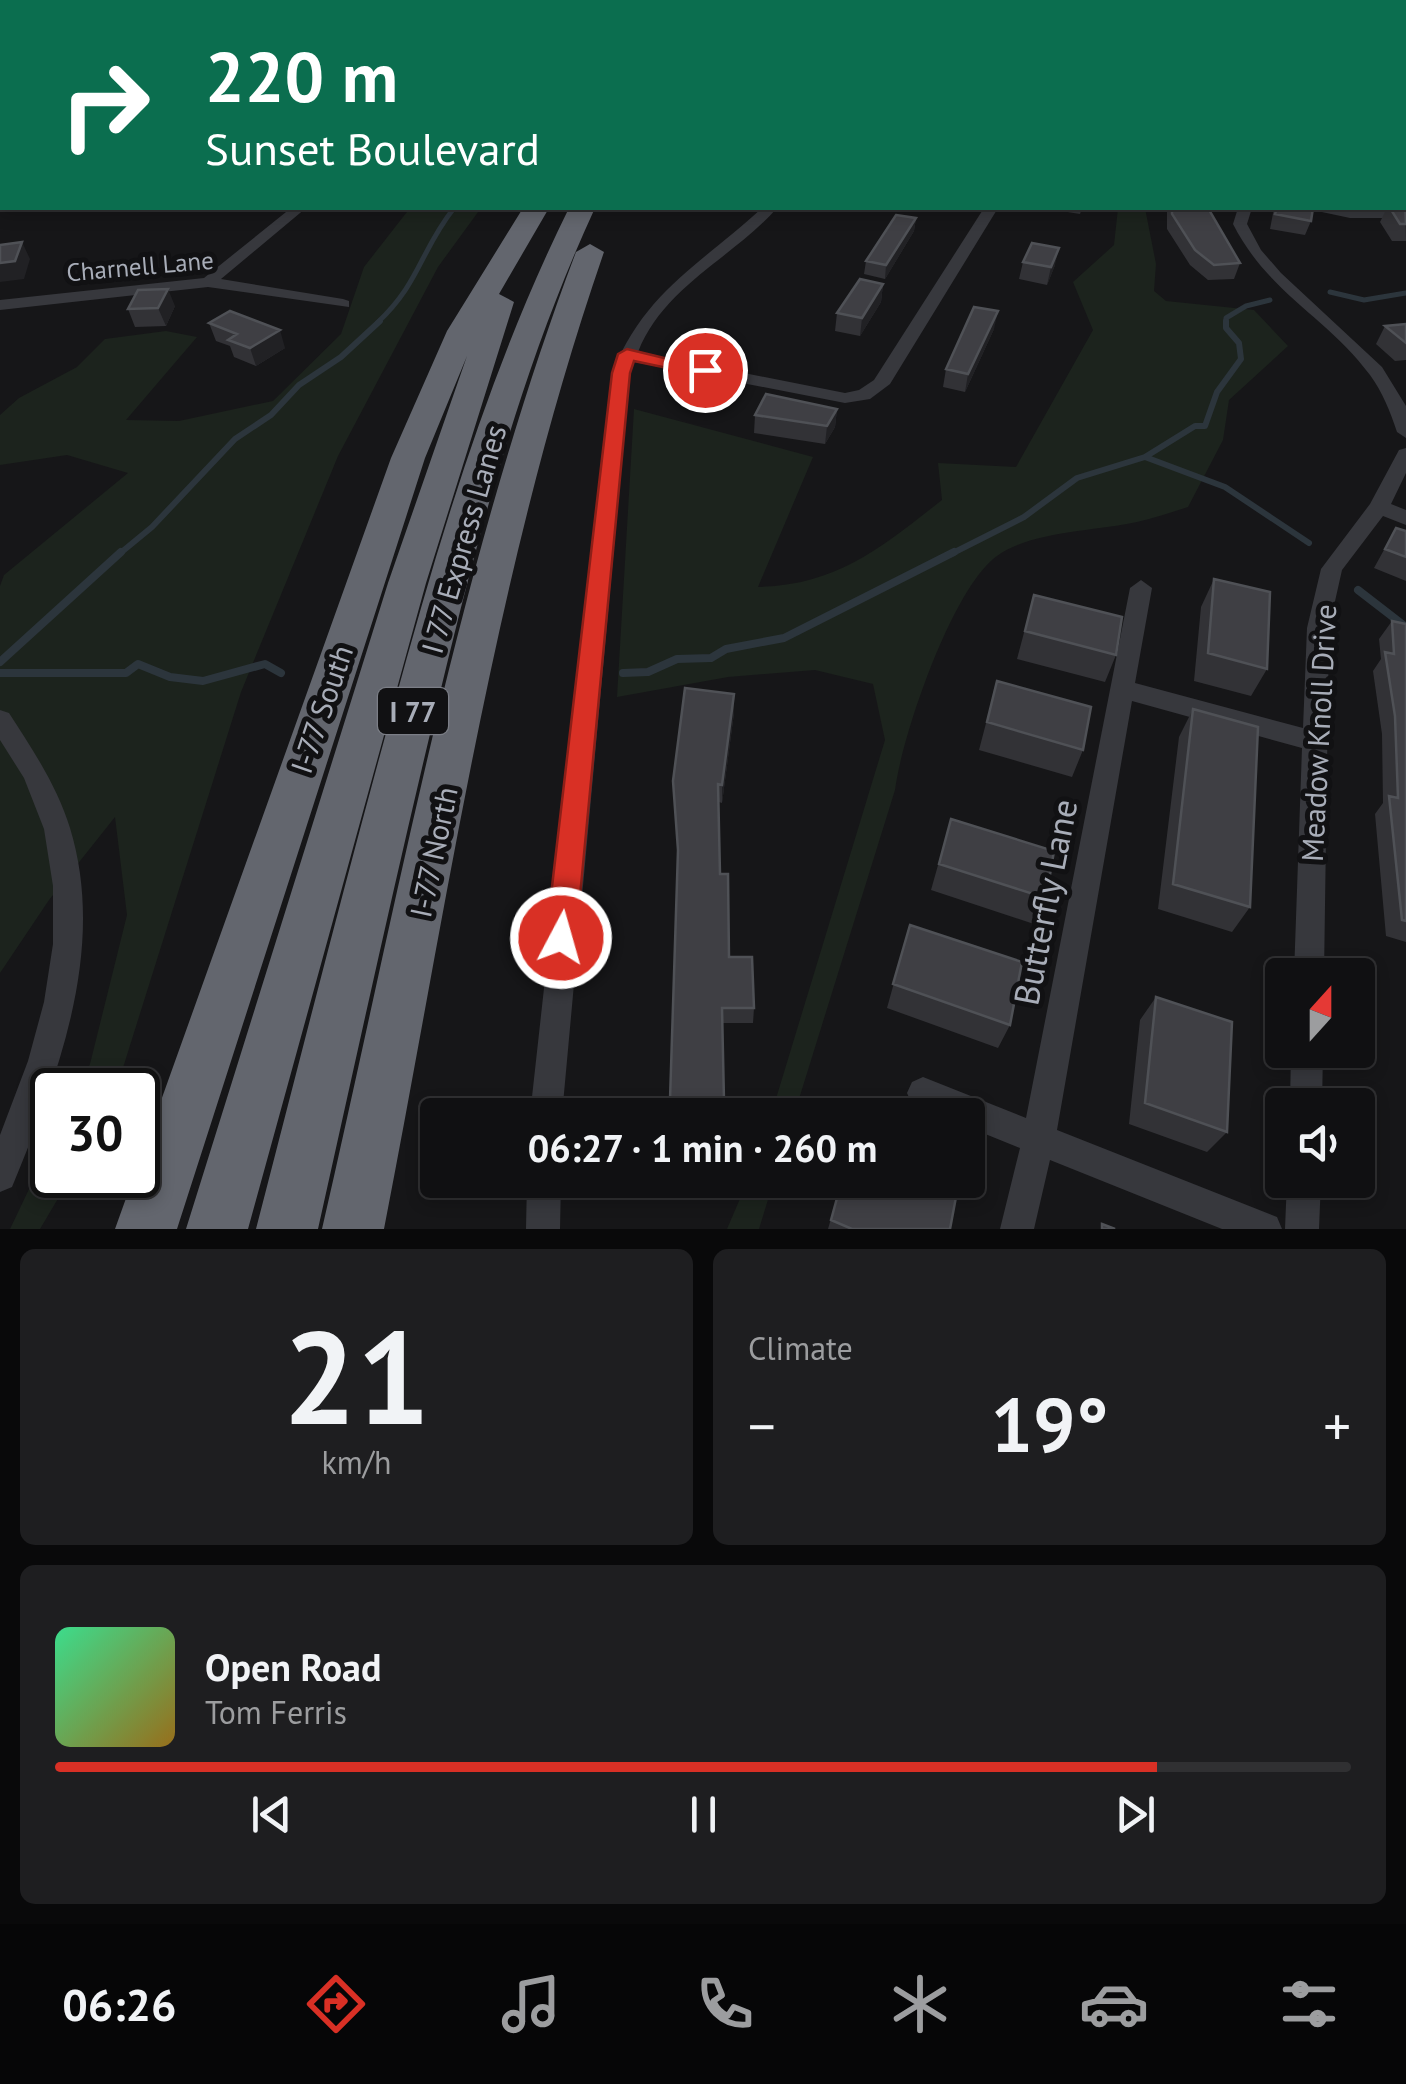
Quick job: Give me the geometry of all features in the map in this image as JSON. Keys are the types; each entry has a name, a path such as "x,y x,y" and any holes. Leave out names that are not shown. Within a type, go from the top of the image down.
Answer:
{"highway":[{"name":"I 77 Express Lanes","path":"287,1229 395,780 471,500 520,350 581,210"},
{"name":"I-77 North","path":"353,1229 517,480 560,332 608,210"},
{"name":"I 77 Express Lanes","path":"216,1229 408,583 530,220"},
{"name":"I-77 South","path":"146,1229 408,458 462,332 530,220"}],"street":[{"path":"208,282 297,210"},
{"path":"548,1098 615,413 627,354 642,323 665,294 768,210"},
{"path":"627,354 821,394 864,395 881,384 990,210"},
{"path":"1244,210 1240,224 1254,252 1398,387 1406,432"},
{"path":"1323,210 1406,214"},
{"name":"Charnell Lane","path":"0,305 208,282 343,304"},
{"name":"Meadow Knoll Drive","path":"1309,958 1323,596 1338,559 1380,507 1406,454"},
{"path":"1380,507 1406,518"},
{"name":"Butterfly Lane","path":"1017,1229 1039,1138 1141,588"},
{"path":"1123,689 1315,741"},
{"path":"0,720 52,805 65,853 70,892 56,1016 22,1125 0,1175"},
{"path":"923,1092 1266,1229"},
{"path":"543,1229 544,1198"},
{"path":"1302,1229 1303,1198"}],"shaded area":[{"path":"408,210 480,210 438,267 338,456 241,692 123,1068 88,1068 127,915 115,817 49,900 0,973 0,586 4,575 128,473 67,455 0,465 0,415 19,398 77,367 105,339 166,331 197,337 126,420 179,421 273,401 341,334 364,267"},
{"path":"1118,210 1145,210 1156,264 1154,291 1166,301 1254,310 1288,346 1229,400 1223,440 1188,507 1137,522 1028,541 997,556 980,573 947,630 918,701 895,790 799,1098 776,1098 885,740 873,684 815,670 728,677 617,697 634,409 813,457 758,587 812,579 879,548 942,500 938,463 1016,467 1093,330 1073,282 1114,245"},
{"path":"30,1187 30,1198 58,1198 40,1229 10,1229"},
{"path":"740,1198 768,1198 759,1229 727,1229"}],"building":[{"path":"1172,210 1209,210 1240,263 1214,265 1195,250"},
{"path":"1276,210 1313,210 1311,221 1275,214"},
{"path":"1391,210 1405,210 1406,224 1400,224"},
{"path":"896,215 916,218 886,265 866,261"},
{"path":"22,242 15,261 0,263 0,245"},
{"path":"1032,243 1059,248 1051,267 1023,262"},
{"path":"860,279 883,284 862,318 837,313"},
{"path":"168,289 158,308 128,309 138,290"},
{"path":"974,307 998,311 968,374 946,369"},
{"path":"230,311 280,330 250,348 228,340 237,334 209,323"},
{"path":"1406,324 1406,343 1385,326"},
{"path":"766,394 837,409 827,426 755,415"},
{"path":"1396,528 1406,531 1406,557 1385,549"},
{"path":"1214,579 1270,592 1267,669 1208,653"},
{"path":"1034,595 1122,617 1116,655 1025,631"},
{"path":"1392,621 1406,624 1406,921 1402,920 1389,796 1398,798 1395,716 1385,652 1394,654"},
{"path":"997,681 1091,707 1083,750 987,722"},
{"path":"685,688 734,694 722,785 718,784 720,874 728,874 729,957 752,957 754,1008 722,1008 724,1098 670,1098 678,850 673,781"},
{"path":"1193,709 1258,727 1250,907 1173,884"},
{"path":"951,819 1054,851 1046,898 939,864"},
{"path":"910,925 1022,962 1010,1025 893,984"},
{"path":"1156,997 1232,1022 1227,1132 1145,1103"},
{"path":"837,1198 956,1198 950,1229 852,1229 831,1220"}],"waterway":[{"path":"377,323 402,294 453,210"},
{"path":"1330,292 1364,300 1406,293"},
{"path":"1145,457 1195,426 1205,426 1217,392 1241,359 1239,343 1226,328 1226,318 1246,306 1270,300"},
{"path":"118,555 152,527 235,439 271,415 299,385 341,357 380,321"},
{"path":"949,555 1024,517 1077,478 1145,457"},
{"path":"1145,457 1225,487 1309,543"},
{"path":"0,662 121,552"},
{"path":"623,673 648,672 677,659 711,658 726,649 784,638 954,552"},
{"path":"1358,590 1406,627"},
{"path":"0,673 126,673 138,664 170,677 203,681 265,664 281,673"}],"route":[{"path":"561,938 621,373 627,354 705,370"}]}
